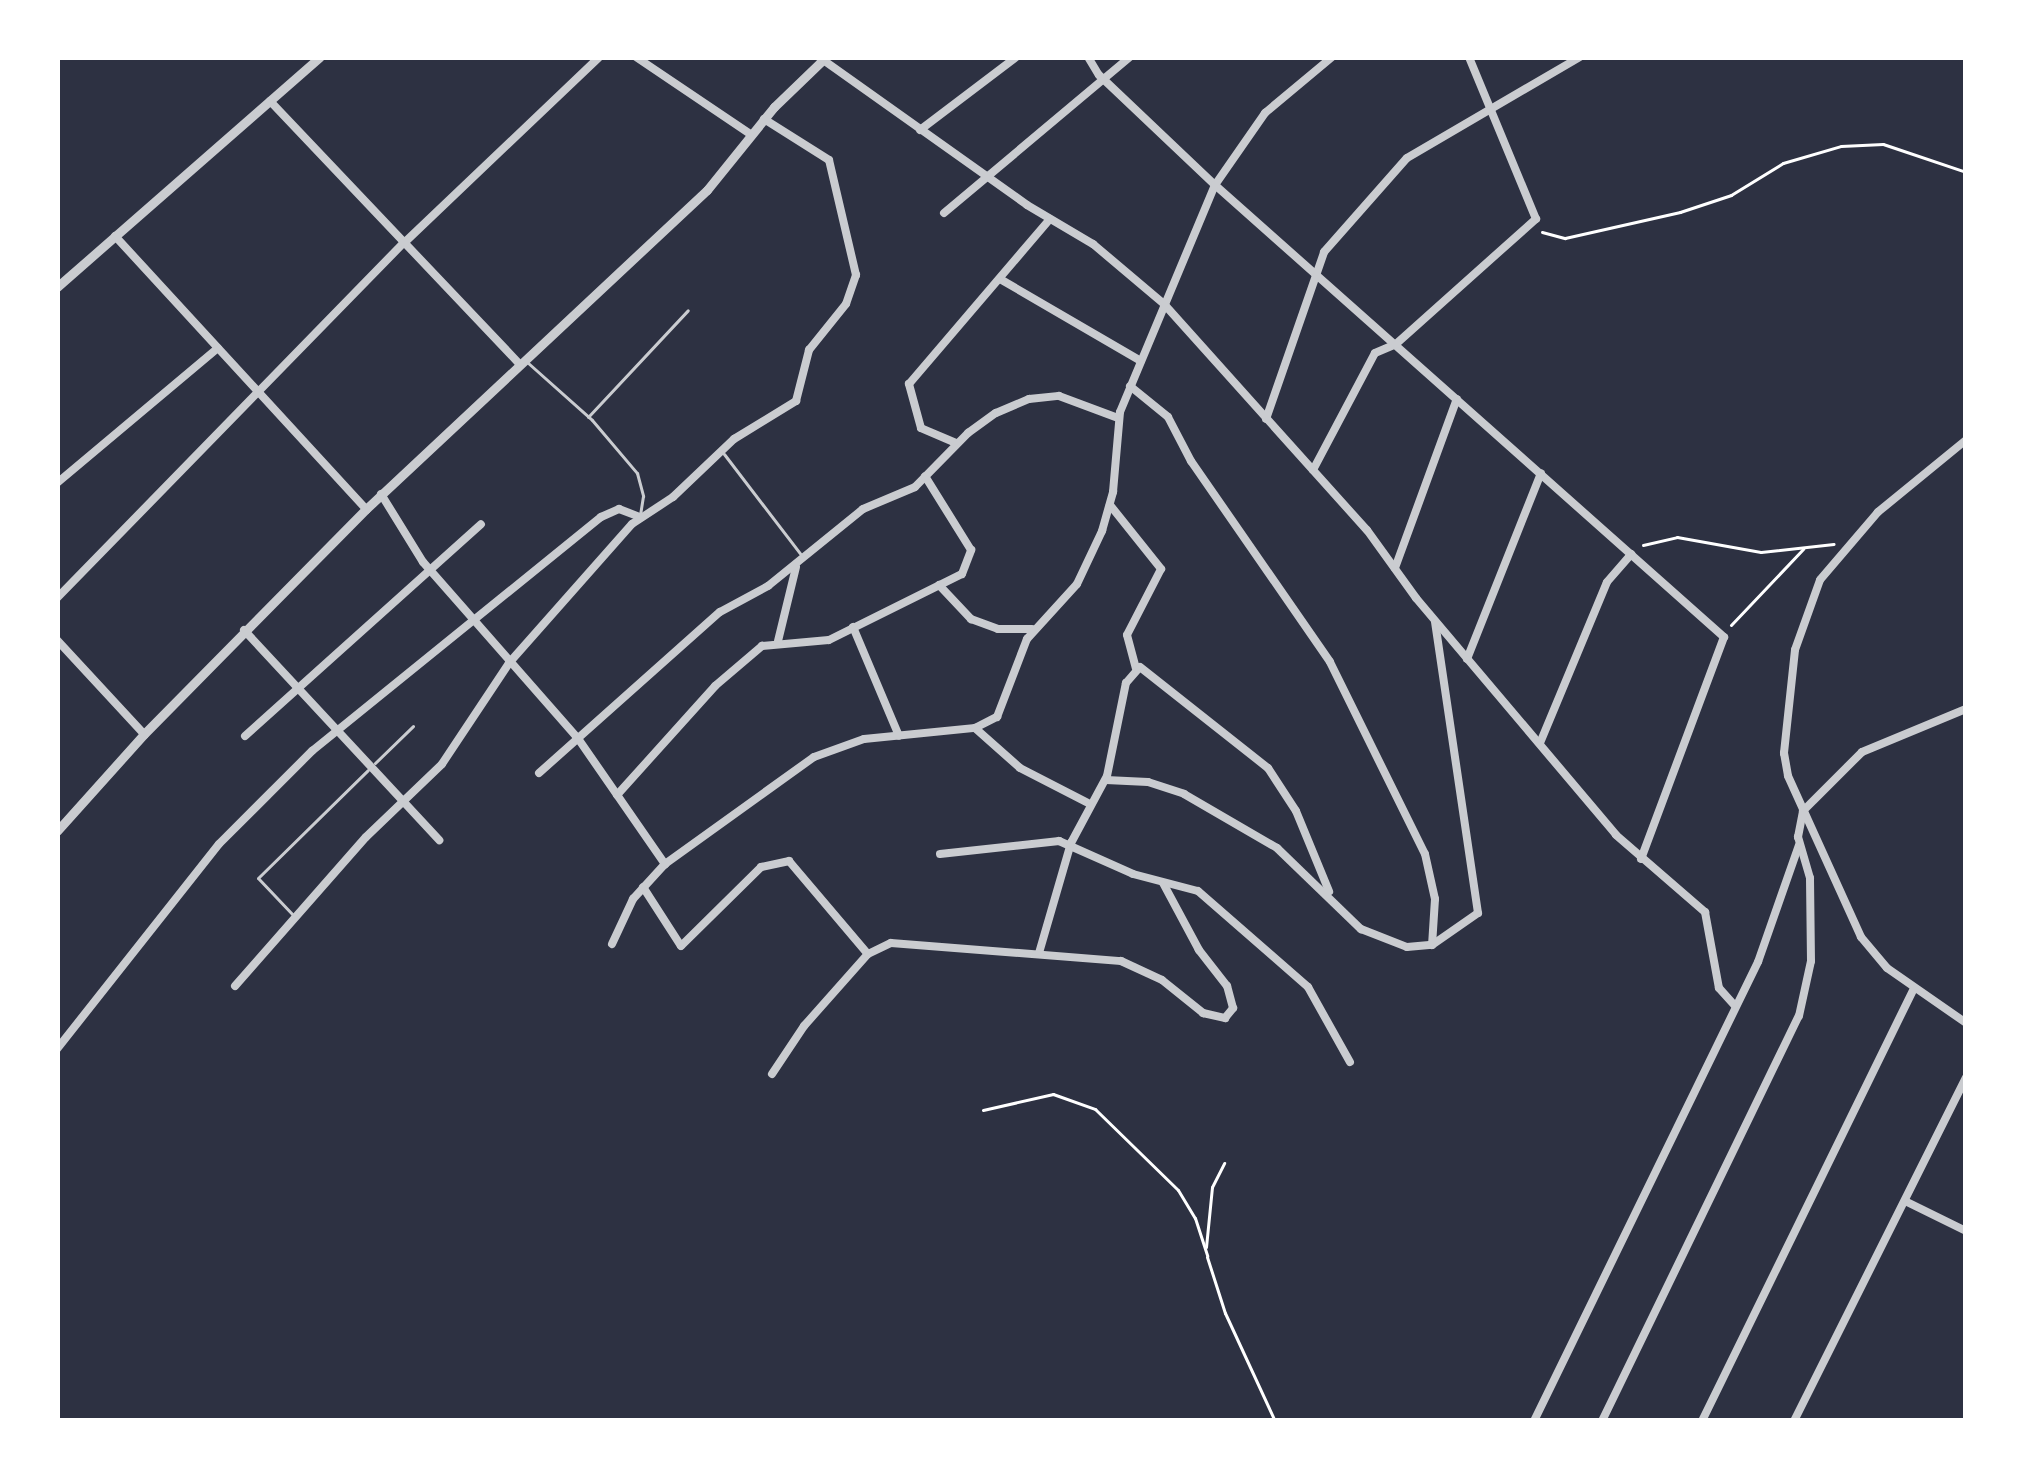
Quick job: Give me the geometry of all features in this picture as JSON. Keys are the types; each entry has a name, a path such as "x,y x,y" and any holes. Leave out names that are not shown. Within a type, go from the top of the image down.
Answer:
{"street":[{"path":"57,287 320,57"},
{"path":"57,598 404,243 598,57"},
{"path":"636,57 750,134"},
{"path":"920,130 1016,57"},
{"path":"1088,57 1103,79 1215,184 1724,637 1641,859"},
{"path":"944,213 1130,57"},
{"path":"612,944 643,887 665,864 814,757 848,743 975,728 1002,711 1033,629 1077,584 1110,505 1118,418 1215,184 1265,113 1332,57"},
{"path":"1313,470 1375,353 1396,344 1536,219 1469,57"},
{"path":"1266,419 1324,252 1407,158 1580,57"},
{"path":"57,831 144,734 366,509 520,360 707,190 750,134 822,58 987,178 1093,244 1164,304 1313,470 1641,859 1705,912 1719,988 1735,1006"},
{"path":"270,101 520,360"},
{"path":"235,986 448,757 470,715 508,663 640,517 673,497 721,450 791,407 809,350 846,304 855,283 830,160 764,119"},
{"path":"958,443 921,428 910,384 1050,219"},
{"path":"116,236 366,509"},
{"path":"1000,279 1141,361"},
{"path":"57,483 218,348"},
{"path":"1130,386 1168,417 1191,460 1305,618 1330,662 1425,854 1436,899 1432,945"},
{"path":"538,773 720,612 800,560 863,509 909,491 996,413 1045,396 1118,418"},
{"path":"1395,569 1457,399"},
{"path":"1966,440 1848,542 1813,594 1796,650 1784,753 1803,811 1862,937 1887,968 1966,1024"},
{"path":"1467,658 1541,473"},
{"path":"617,795 732,669 778,641 817,643 962,574 971,550 926,476"},
{"path":"382,494 430,571 578,737 665,864"},
{"path":"1039,953 1071,843 1088,803 1106,780 1125,686 1136,668 1126,635 1161,569 1110,505"},
{"path":"57,1049 228,833 337,730 601,517 619,509 640,517"},
{"path":"245,736 481,524"},
{"path":"1540,742 1607,582 1631,554"},
{"path":"778,641 800,560"},
{"path":"940,585 971,619 998,629 1033,629"},
{"path":"1106,780 1163,786 1214,809 1263,838 1372,935 1408,947 1432,945 1478,913 1449,686 1435,620"},
{"path":"853,627 899,736"},
{"path":"244,630 439,840"},
{"path":"57,640 144,734"},
{"path":"1136,668 1152,672 1268,768 1296,811 1335,900"},
{"path":"1534,1421 1768,939 1800,844 1803,811 1862,752 1966,709"},
{"path":"975,728 1020,769 1088,803"},
{"path":"940,854 1071,843 1133,874 1208,896 1292,970 1325,1010 1350,1062"},
{"path":"1602,1421 1799,1016 1811,961 1810,878 1800,844"},
{"path":"643,887 681,946 761,868 789,861 868,955"},
{"path":"772,1074 804,1026 868,955 901,943 1121,961 1162,980 1203,1013 1225,1018 1233,1008 1231,993 1189,934 1163,883"},
{"path":"1702,1421 1914,988"},
{"path":"1794,1421 1966,1078"},
{"path":"1905,1201 1966,1231"}],"lane":[{"path":"587,417 688,310"},
{"path":"520,360 587,417 637,472 643,496 640,517"},
{"path":"721,450 800,560"},
{"path":"296,917 258,878 413,726"}],"path":[{"path":"1536,219 1552,239 1680,212 1730,195 1805,154 1865,142 1966,172"},
{"path":"1631,554 1652,540 1677,537 1740,551 1848,542"},
{"path":"1724,637 1750,601 1804,548"},
{"path":"983,1110 1053,1094 1095,1108 1178,1190 1225,1313 1275,1421"},
{"path":"1207,1256 1212,1186 1224,1163"}]}
